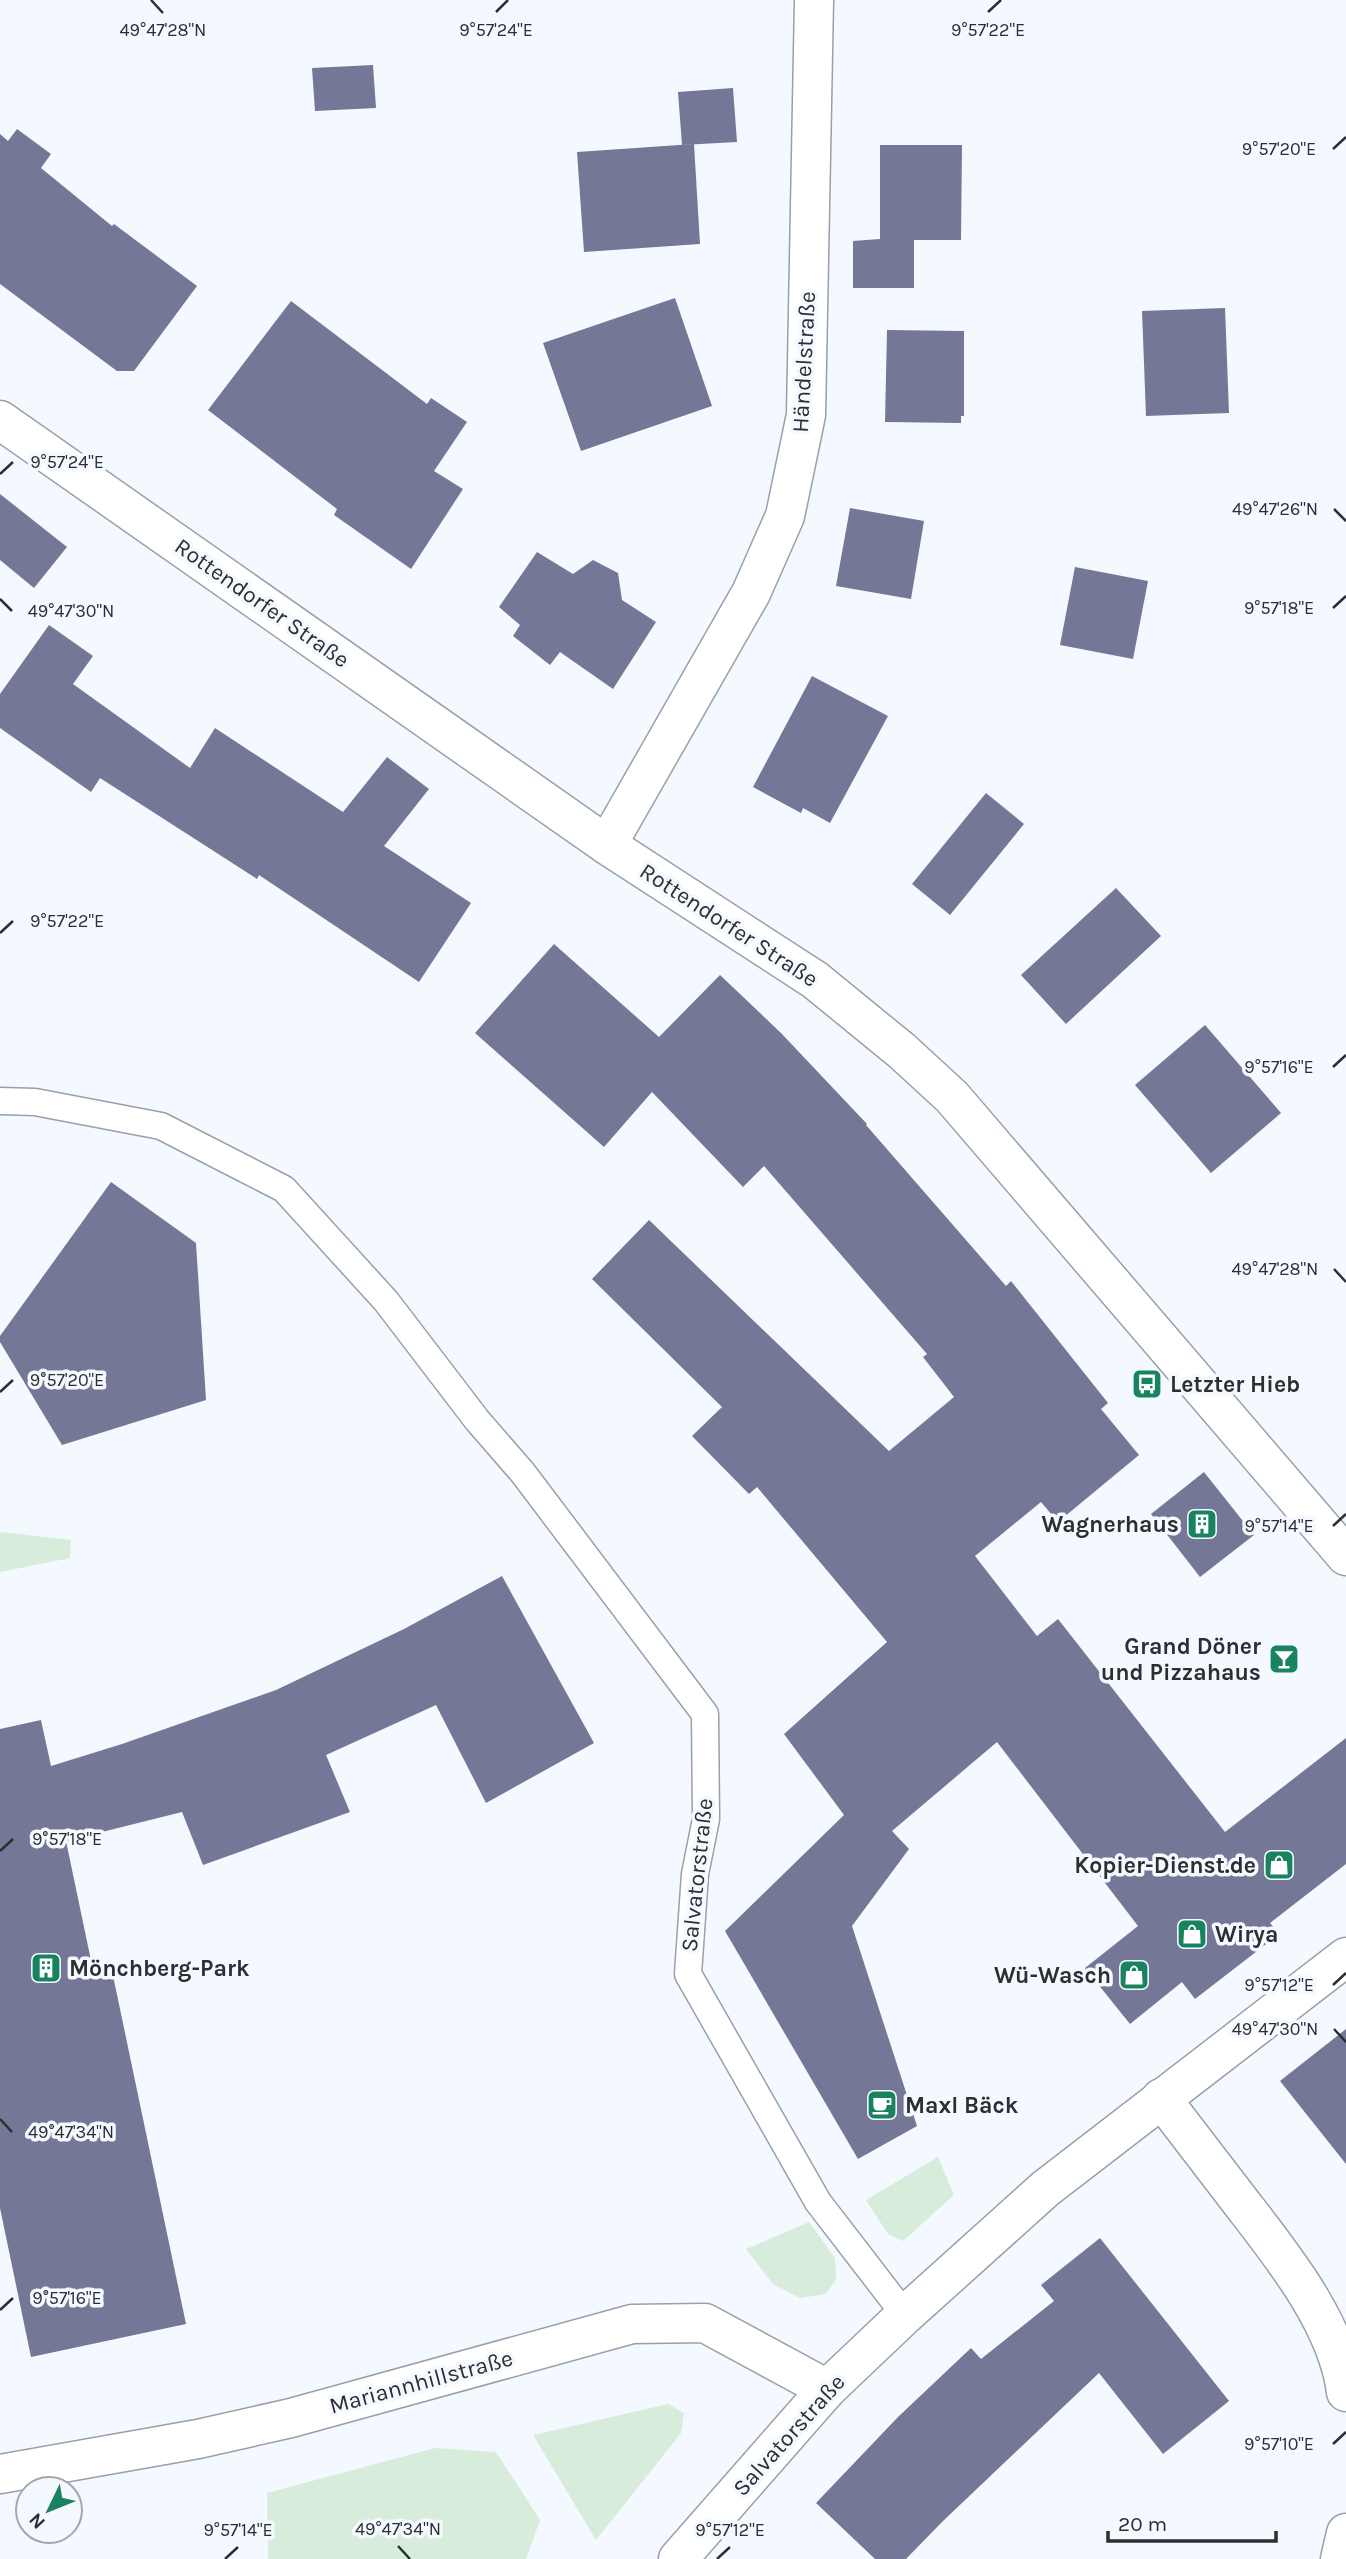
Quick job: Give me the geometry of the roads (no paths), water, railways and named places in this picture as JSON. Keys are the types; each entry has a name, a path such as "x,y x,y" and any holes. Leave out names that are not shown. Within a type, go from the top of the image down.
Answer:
{"street":[{"name":"Händelstraße","path":"607,845 751,593 785,516 806,415 814,0"},
{"name":"Rottendorfer Straße","path":"0,420 607,845 815,980 902,1051 952,1097 1346,1556"},
{"name":"Salvatorstraße","path":"678,2559 827,2389 905,2315 1045,2189 1346,1957"},
{"path":"1161,2098 1290,2266 1324,2325 1344,2377 1346,2392"},
{"name":"Mariannhillstraße","path":"0,2474 194,2440 291,2418 632,2324 705,2323 827,2389"},
{"path":"1340,2559 1346,2533"}],"lane":[{"name":"Salvatorstraße","path":"0,1101 35,1102 161,1126 284,1189 386,1301 477,1420 523,1473 705,1714 706,1819 695,1874 688,1974 817,2202 905,2315"}],"place":[{"name":"Letzter Hieb","path":"1147,1384"},
{"name":"Wagnerhaus","path":"1202,1524"},
{"name":"Grand Döner und Pizzahaus","path":"1284,1659"},
{"name":"Kopier-Dienst.de","path":"1279,1865"},
{"name":"Wirya","path":"1192,1934"},
{"name":"Mönchberg-Park","path":"46,1968"},
{"name":"Wü-Wasch","path":"1134,1975"},
{"name":"Maxl Bäck","path":"882,2105"}]}
